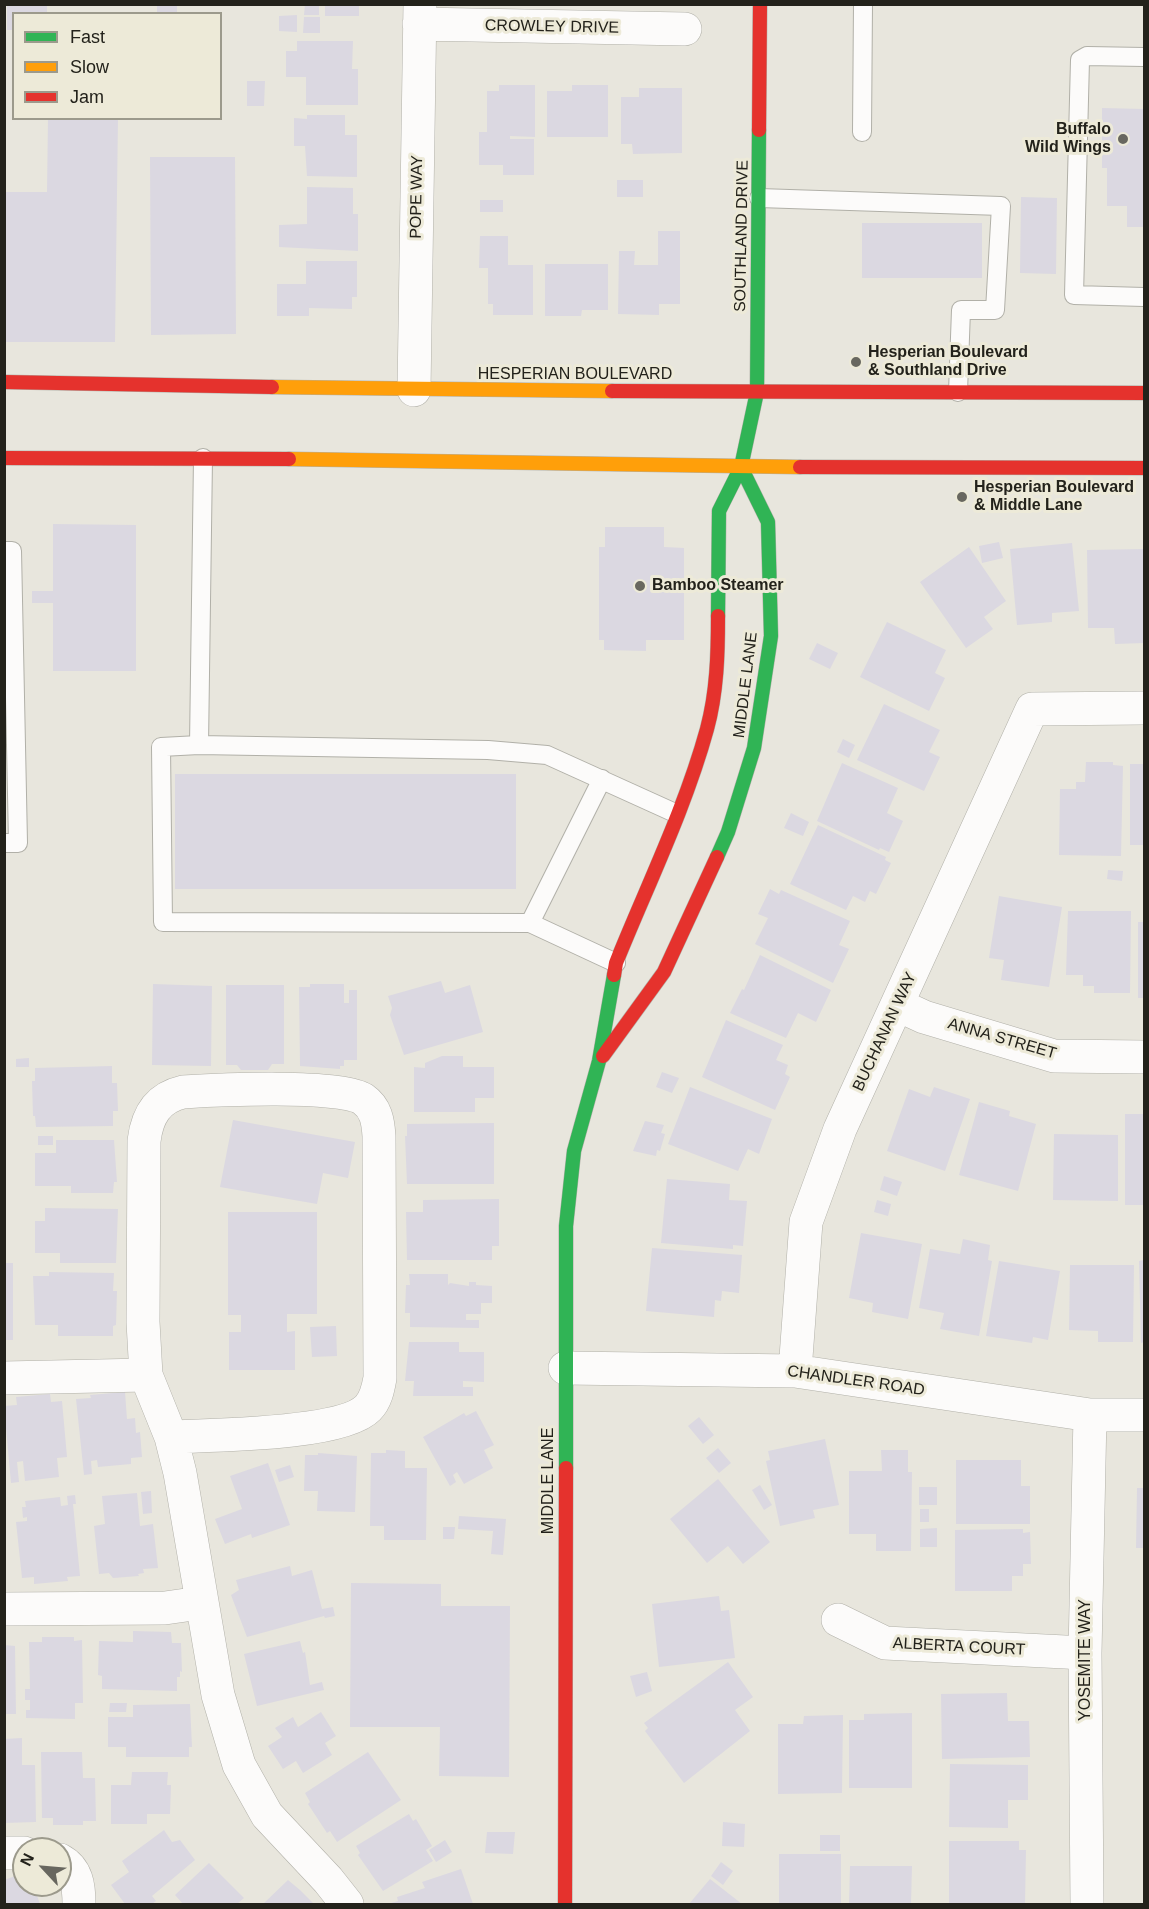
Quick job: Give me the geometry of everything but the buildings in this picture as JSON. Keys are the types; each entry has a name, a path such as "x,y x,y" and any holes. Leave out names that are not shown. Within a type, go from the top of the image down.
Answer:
{"main road":[{"name":"SOUTHLAND DRIVE","path":"741,467 757,392 760,4"},
{"name":"HESPERIAN BOULEVARD","path":"4,382 414,390 1144,393"},
{"path":"4,458 203,458 741,467 1144,468"},
{"name":"MIDDLE LANE","path":"565,1905 566,1226 574,1151 599,1062 616,963 687,787 707,728 718,662 719,511 741,467"},
{"name":"MIDDLE LANE","path":"599,1062 664,972 728,832 754,748 771,636 768,522 741,467"}],"street":[{"name":"CROWLEY DRIVE","path":"419,14 685,29"},
{"name":"POPE WAY","path":"414,390 419,14"},
{"name":"BUCHANAN WAY","path":"795,1371 806,1222 840,1129 1032,709 1144,708"},
{"name":"ANNA STREET","path":"898,1005 924,1017 1054,1056 1144,1057"},
{"path":"171,1437 274,1432 338,1422 356,1417 368,1409 376,1396 380,1378 379,1136 377,1120 372,1108 362,1098 334,1091 196,1091 170,1095 152,1111 146,1124 144,1141 143,1322 146,1375 171,1437 180,1473 200,1603 207,1623 218,1695 239,1766 267,1815 328,1880 347,1905"},
{"name":"CHANDLER ROAD","path":"565,1368 795,1371 1090,1415 1144,1415"},
{"path":"4,1378 146,1375"},
{"name":"YOSEMITE WAY","path":"1087,1905 1085,1653 1090,1415"},
{"path":"4,1608 165,1608 200,1603"},
{"name":"ALBERTA COURT","path":"838,1620 885,1643 1085,1653"},
{"path":"72,1871 76,1878 79,1905"}],"lane":[{"path":"862,132 863,4"},
{"path":"1144,57 1087,57 1080,60 1074,295 1144,297"},
{"path":"759,198 1001,206 995,310 961,310 958,392"},
{"path":"199,745 203,458"},
{"path":"4,551 12,551 18,843 4,843"},
{"path":"616,963 530,924 163,922 161,747 199,745 500,751 547,755 675,813"},
{"path":"530,924 602,779"}],"traffic: fast":[{"path":"718,616 719,511 741,467 757,392 759,130"},
{"path":"717,857 728,832 754,748 771,636 768,522 741,467"},
{"path":"566,1468 566,1226 574,1151 599,1061 614,975"}],"traffic: slow":[{"path":"272,387 612,391"},
{"path":"289,459 800,467"}],"traffic: jam":[{"path":"759,130 760,4"},
{"path":"4,382 272,387"},
{"path":"612,391 1144,393"},
{"path":"4,458 289,459"},
{"path":"800,467 1144,468"},
{"path":"614,975 616,963 688,788 707,729 715,687 718,616"},
{"path":"603,1056 664,972 717,857"},
{"path":"565,1904 566,1468"}],"place":[{"name":"Buffalo Wild Wings","path":"1123,139"},
{"name":"Hesperian Boulevard & Southland Drive","path":"856,362"},
{"name":"Hesperian Boulevard & Middle Lane","path":"962,497"},
{"name":"Bamboo Steamer","path":"640,586"}]}
